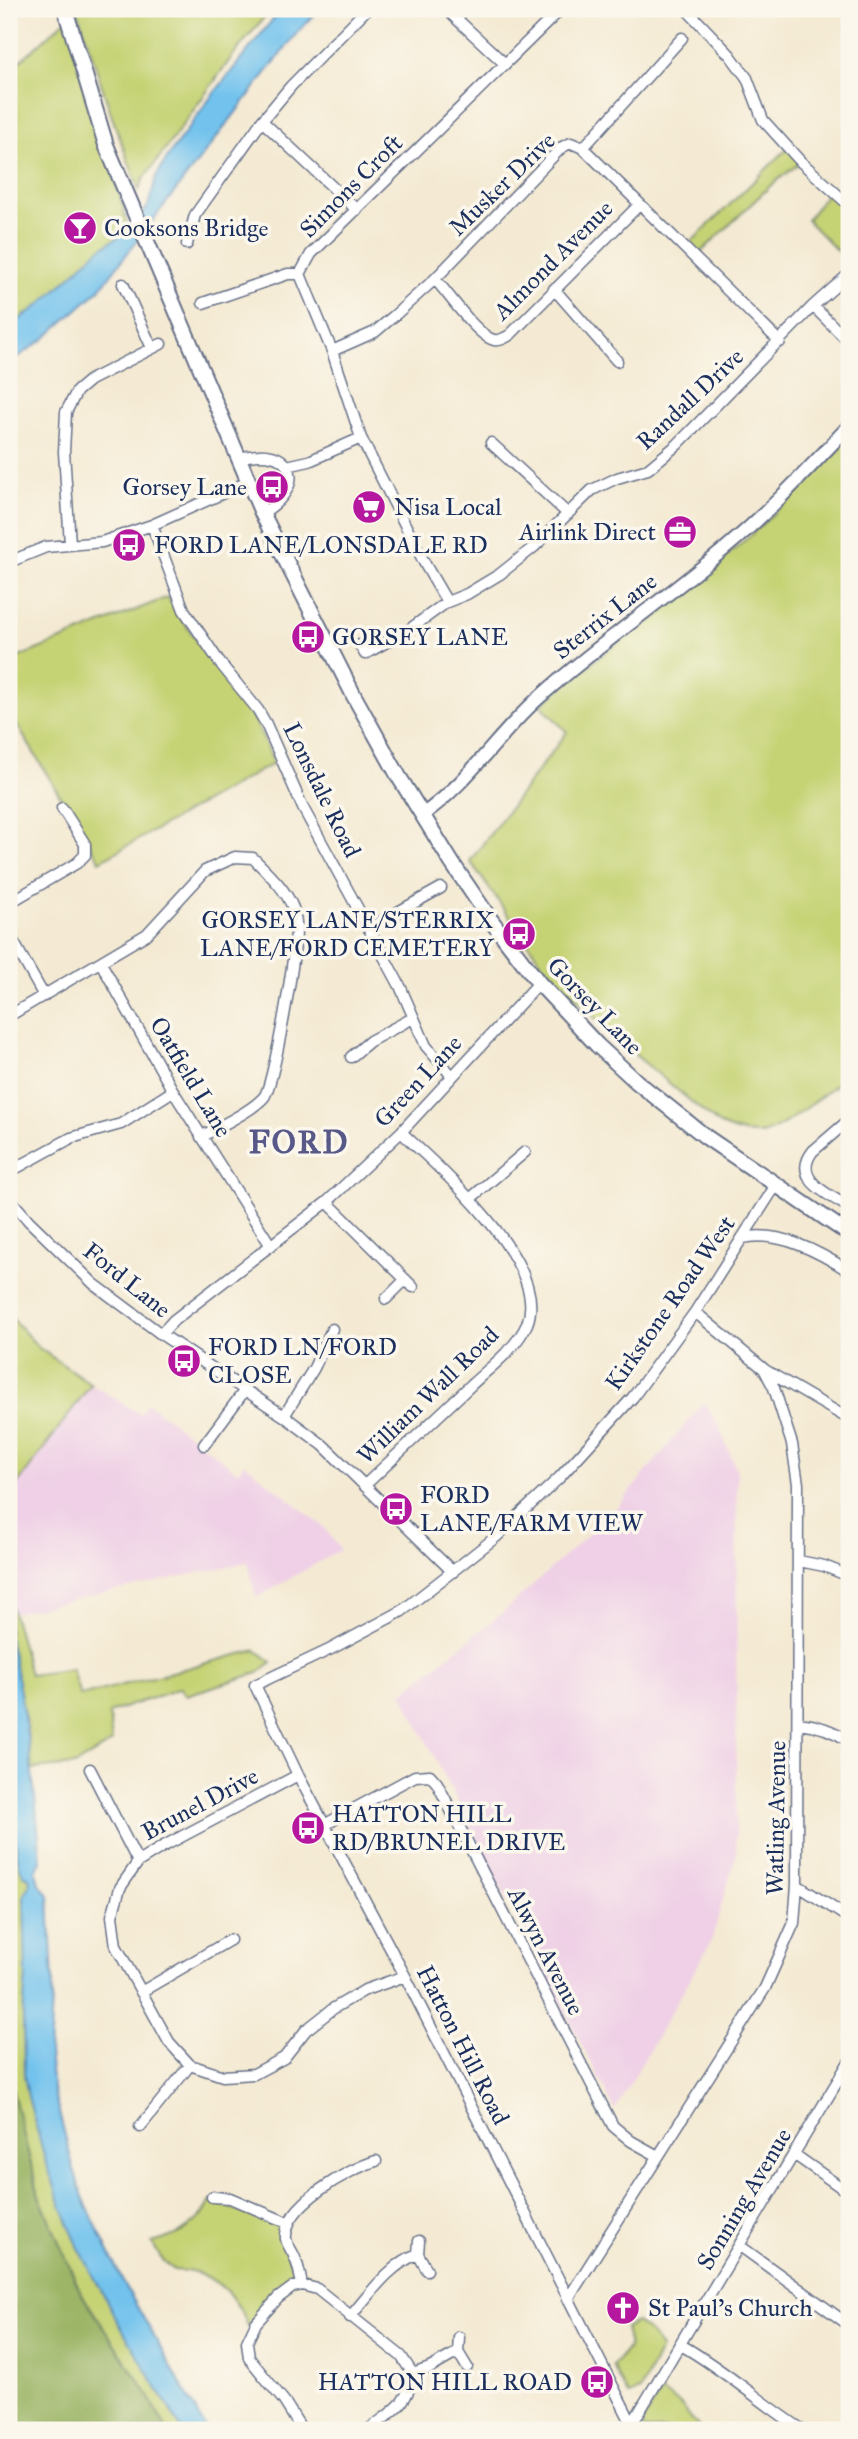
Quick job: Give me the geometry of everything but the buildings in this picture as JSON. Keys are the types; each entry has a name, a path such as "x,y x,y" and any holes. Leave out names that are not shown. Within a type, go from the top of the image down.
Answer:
{"main road":[{"name":"Gorsey Lane","path":"65,9 94,109 132,208 195,352 237,458 354,696 422,815 470,890 539,983 597,1045 637,1082 706,1136 849,1234"}],"street":[{"path":"187,244 195,215 262,121 291,86 367,9"},
{"path":"446,9 506,64"},
{"name":"Simons Croft","path":"361,438 332,351 300,274 312,254 561,9"},
{"path":"692,11 747,78 762,120 801,162 849,205"},
{"path":"583,148 682,38"},
{"path":"262,121 357,210"},
{"name":"Musker Drive","path":"332,351 374,332 435,279 562,147 571,143 583,148 780,342"},
{"name":"Almond Avenue","path":"435,279 479,330 495,340 503,340 640,204"},
{"path":"203,303 288,274 300,274"},
{"name":"Randall Drive","path":"365,654 410,629 447,602 467,594 500,574 534,547 592,490 617,478 648,469 849,274"},
{"path":"71,544 64,452 66,412 77,391 90,380 156,346 123,284"},
{"path":"554,289 617,360"},
{"path":"813,306 849,342"},
{"name":"Sterrix Lane","path":"422,815 448,794 539,697 585,657 729,545 849,426"},
{"path":"287,466 309,461 361,438 447,602"},
{"path":"491,443 568,514"},
{"path":"237,458 268,456 280,459 287,466 289,475 286,495 274,507 262,513"},
{"path":"9,562 46,547 102,541 152,525 248,482"},
{"name":"Lonsdale Road","path":"152,525 184,610 220,663 258,710 303,808 400,986 426,1046 452,1076"},
{"path":"9,903 77,863 85,855 85,844 62,808"},
{"path":"9,1016 147,934 205,872 235,857 253,858 277,882 293,907 296,925 293,957 270,1087 264,1098 201,1137"},
{"path":"369,928 441,888"},
{"path":"9,934 44,996"},
{"name":"Oatfield Lane","path":"101,963 173,1091 271,1246"},
{"name":"Green Lane","path":"161,1335 174,1320 327,1202 401,1132 539,983"},
{"path":"351,1057 370,1041 413,1018"},
{"path":"9,1172 71,1138 121,1125 173,1091"},
{"path":"849,1120 808,1156 806,1168 814,1185 849,1207"},
{"name":"William Wall Road","path":"365,1485 506,1352 527,1323 528,1290 519,1267 500,1236 471,1198 401,1132"},
{"path":"471,1198 524,1152"},
{"name":"Kirkstone Road West","path":"255,1685 402,1611 496,1537 559,1478 633,1397 695,1312 776,1185"},
{"name":"Ford Lane","path":"9,1198 93,1284 161,1335 284,1416 323,1446 453,1572"},
{"path":"327,1202 409,1284 386,1299"},
{"path":"743,1238 753,1235 785,1241 813,1251 849,1271"},
{"name":"Watling Avenue","path":"568,2299 765,1988 794,1923 797,1885 799,1560 798,1484 792,1444 774,1388 764,1369 695,1312"},
{"path":"284,1416 314,1368 332,1329"},
{"path":"764,1369 849,1419"},
{"path":"204,1445 245,1390"},
{"path":"799,1560 849,1576"},
{"name":"Hatton Hill Road","path":"255,1685 298,1775 405,1976 634,2427"},
{"path":"798,1723 819,1726 838,1733 849,1741"},
{"path":"90,1769 138,1862"},
{"name":"Brunel Drive","path":"190,2065 169,2042 116,1946 112,1916 120,1888 138,1862 298,1775"},
{"name":"Alwyn Avenue","path":"326,1824 415,1776 430,1775 437,1783 613,2126 631,2141 658,2156"},
{"path":"797,1885 849,1918"},
{"path":"141,1992 230,1940"},
{"path":"140,2127 190,2065 223,2076 254,2074 284,2057 306,2031 334,2008 365,1990 405,1976"},
{"name":"Sonning Avenue","path":"634,2427 849,2062"},
{"path":"795,2155 849,2193"},
{"path":"302,2285 297,2261 286,2240 288,2223 297,2210 321,2191 359,2166 376,2161"},
{"path":"212,2197 230,2198 288,2223"},
{"path":"419,2241 418,2254 427,2270"},
{"path":"740,2246 849,2325"},
{"path":"350,2317 375,2288 408,2258 418,2254"},
{"path":"302,2430 284,2401 249,2358 247,2343 256,2323 278,2298 293,2287 302,2285 317,2289 401,2356 413,2374 411,2390 402,2405 368,2430"},
{"path":"459,2337 458,2352 467,2367"},
{"path":"681,2346 713,2363 803,2430"},
{"path":"413,2374 458,2352"}],"shaded area":[{"path":"91,1384 140,1414 147,1403 238,1472 244,1463 324,1527 340,1550 256,1598 248,1562 13,1613 9,1599 9,1496"},
{"path":"704,1402 718,1424 737,1471 736,1855 711,1942 615,2110 402,1693 501,1614 614,1511"}],"green space":[{"path":"77,9 271,9 234,54 143,180 139,190"},
{"path":"68,18 131,238 9,346 9,71"},
{"path":"788,148 801,162 770,186 695,258 686,247"},
{"path":"831,188 849,205 849,263 807,220"},
{"path":"849,439 849,1074 780,1126 759,1134 748,1134 718,1124 615,1038 544,966 470,861 567,732 541,705 729,554"},
{"path":"168,597 256,722 274,763 100,861 9,712 9,661"},
{"path":"9,1315 39,1348 91,1384 9,1496"},
{"path":"9,1599 30,1675 72,1669 80,1696 256,1650 272,1662 258,1673 186,1695 180,1688 109,1713 112,1742 75,1765 32,1769 9,1638"},
{"path":"9,1703 35,1888 38,1980 61,2171 195,2430 9,2430"},
{"path":"9,2031 13,2092 39,2196 81,2293 150,2398 167,2430 22,2430 9,2420"},
{"path":"211,2201 281,2225 281,2242 293,2268 295,2280 280,2288 248,2326 236,2303 220,2286 200,2274 174,2270 161,2258 152,2243 186,2229 201,2217"},
{"path":"636,2322 652,2335 661,2348 640,2391 628,2395 613,2366 629,2347 625,2328"},
{"path":"661,2392 679,2403 701,2430 644,2430 641,2424"}],"water":[{"path":"281,9 320,9 297,33 99,290 44,339 9,363 9,327 42,303 97,251 130,229 148,206 157,175 169,155"},
{"path":"9,1638 33,1777 41,1862 36,1870 39,1884 49,1895 53,1982 49,2053 53,2089 83,2198 122,2280 207,2430 182,2430 114,2315 78,2246 62,2208 28,2097 24,2075 24,1895 30,1886 29,1877 23,1874 19,1866 9,1791"}],"place":[{"name":"Cooksons Bridge","path":"80,228"},
{"name":"Gorsey Lane","path":"272,487"},
{"name":"Nisa Local","path":"369,507"},
{"name":"Airlink Direct","path":"680,532"},
{"name":"FORD LANE/LONSDALE RD","path":"129,545"},
{"name":"GORSEY LANE","path":"308,637"},
{"name":"GORSEY LANE/STERRIX LANE/FORD CEMETERY","path":"519,934"},
{"name":"FORD LN/FORD CLOSE","path":"184,1361"},
{"name":"FORD LANE/FARM VIEW","path":"396,1509"},
{"name":"HATTON HILL RD/BRUNEL DRIVE","path":"308,1828"},
{"name":"St Paul's Church","path":"623,2308"},
{"name":"HATTON HILL ROAD","path":"597,2382"}],"district":[{"name":"FORD","path":"299,1142"}]}
